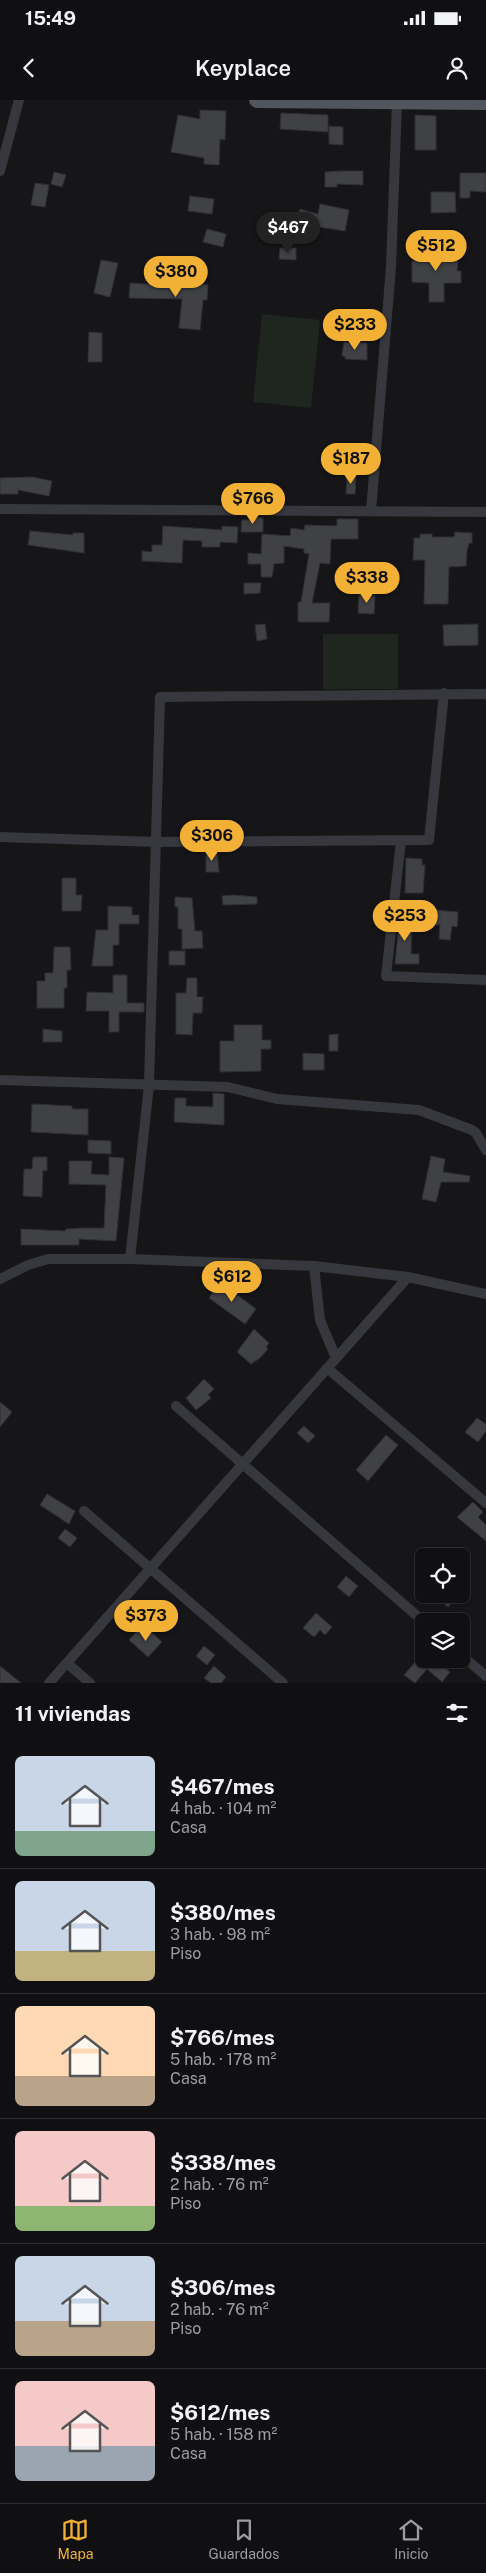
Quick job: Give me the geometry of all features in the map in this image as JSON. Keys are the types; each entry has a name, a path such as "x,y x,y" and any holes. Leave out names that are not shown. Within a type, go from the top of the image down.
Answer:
{"main road":[{"path":"257,100 486,102"}],"street":[{"path":"0,171 19,100"},
{"path":"370,511 391,267 397,102"},
{"path":"0,509 486,512"},
{"path":"0,837 158,842 429,840 444,694"},
{"path":"130,1259 149,1085 158,842 160,697 486,694"},
{"path":"401,840 386,976 486,980"},
{"path":"0,1080 228,1087 277,1099 419,1110 472,1130 476,1133 486,1150"},
{"path":"0,1280 28,1265 48,1259 130,1259 314,1266 408,1277 486,1294"},
{"path":"314,1266 320,1320 336,1358"},
{"path":"49,1683 408,1277"},
{"path":"327,1368 486,1503"},
{"path":"176,1406 415,1614"},
{"path":"84,1510 283,1683"},
{"path":"67,1663 90,1683"},
{"path":"470,1663 486,1676"}],"shaded area":[{"path":"262,314 320,320 311,408 253,402"},
{"path":"323,634 398,634 398,689 323,689"}],"building":[{"path":"200,110 226,111 225,140 220,139 219,165 204,164 204,158 171,152 178,115 200,119"},
{"path":"281,113 328,115 328,132 280,129"},
{"path":"415,115 436,116 436,150 415,150"},
{"path":"329,126 343,127 343,145 329,144"},
{"path":"363,171 363,185 337,184 337,187 325,187 325,172"},
{"path":"54,172 66,175 62,187 51,184"},
{"path":"460,173 486,173 486,192 470,191 470,198 460,198"},
{"path":"35,183 49,185 45,207 31,205"},
{"path":"431,192 455,192 456,212 431,213"},
{"path":"190,196 214,199 212,214 188,211"},
{"path":"320,204 349,210 345,231 313,226 311,235 294,231 300,209 318,214"},
{"path":"207,229 226,234 223,247 203,242"},
{"path":"280,248 296,248 296,260 279,259"},
{"path":"423,248 452,249 452,261 458,261 457,271 461,271 461,283 444,283 444,302 429,302 429,283 412,282 412,261 423,261"},
{"path":"101,260 118,263 110,297 94,293"},
{"path":"162,278 183,279 183,284 208,285 207,300 203,300 200,330 179,328 182,299 129,298 130,283 162,285"},
{"path":"89,332 102,333 102,362 88,362"},
{"path":"344,342 367,343 367,360 345,359 345,356 342,356"},
{"path":"347,476 356,476 355,494 346,494"},
{"path":"32,477 52,481 49,496 18,490 18,494 0,494 0,478"},
{"path":"253,517 263,518 263,532 241,532 242,520 253,520"},
{"path":"337,519 358,519 358,539 331,539 330,564 320,563 312,603 330,603 329,622 298,622 298,602 301,602 309,554 304,553 304,549 284,546 284,563 274,564 272,577 261,577 261,564 248,564 248,553 261,554 262,534 290,536 291,528 304,530 305,525 337,526"},
{"path":"163,526 222,530 222,526 238,527 237,543 220,542 220,547 202,547 202,541 183,540 182,563 142,561 142,551 152,552 152,545 162,545"},
{"path":"30,531 73,535 73,533 84,533 84,553 28,545"},
{"path":"455,532 472,533 472,543 469,543 466,566 449,567 448,604 424,604 425,560 413,560 414,538 420,538 420,534 432,534 432,537 454,537"},
{"path":"244,583 261,583 260,593 244,594"},
{"path":"359,595 375,596 374,614 358,613"},
{"path":"265,624 267,639 257,641 255,625"},
{"path":"478,624 478,645 444,646 443,625"},
{"path":"206,851 217,853 219,872 206,872"},
{"path":"406,858 422,859 422,865 425,865 423,893 405,893"},
{"path":"62,878 76,878 76,895 82,895 81,911 62,911"},
{"path":"222,896 257,897 257,904 223,905"},
{"path":"175,897 192,898 195,931 202,931 203,948 182,949 182,929 178,929 178,907 175,907"},
{"path":"108,906 132,907 132,915 139,915 139,924 119,924 119,945 113,945 113,966 92,966 96,930 108,930"},
{"path":"434,910 458,912 457,927 452,926 450,940 439,939 440,925 433,925"},
{"path":"400,914 412,914 411,954 419,954 419,964 395,964"},
{"path":"54,947 70,947 71,970 67,970 67,988 64,988 64,1008 37,1008 37,981 45,981 45,973 53,973"},
{"path":"169,951 185,951 185,965 169,965"},
{"path":"113,975 127,975 127,1003 144,1003 144,1012 119,1012 119,1032 109,1032 109,1011 86,1011 87,992 113,993"},
{"path":"187,978 197,978 197,997 203,997 202,1013 193,1013 192,1035 176,1034 176,993 186,993"},
{"path":"234,1025 262,1025 262,1040 271,1040 271,1049 261,1049 261,1071 220,1072 220,1041 234,1041"},
{"path":"43,1029 62,1031 62,1042 43,1042"},
{"path":"338,1034 338,1051 329,1051 329,1035"},
{"path":"303,1053 324,1054 324,1070 303,1070"},
{"path":"213,1093 224,1094 224,1125 174,1122 175,1098 186,1098 186,1106 213,1107"},
{"path":"32,1104 72,1106 72,1109 88,1109 88,1135 31,1132"},
{"path":"88,1140 111,1141 111,1154 88,1153"},
{"path":"431,1156 445,1159 443,1172 470,1176 469,1182 441,1182 436,1202 422,1199"},
{"path":"33,1157 47,1157 47,1171 43,1170 42,1197 23,1196 24,1169 32,1169"},
{"path":"109,1157 124,1158 116,1241 79,1239 79,1245 21,1245 21,1229 65,1231 66,1229 104,1228 106,1185 69,1184 69,1161 92,1161 91,1174 109,1175"},
{"path":"220,1282 256,1309 245,1324 209,1298"},
{"path":"254,1329 269,1343 266,1347 268,1349 251,1364 237,1352"},
{"path":"204,1379 214,1389 208,1395 211,1398 196,1410 186,1398"},
{"path":"0,1402 12,1412 0,1427"},
{"path":"477,1418 486,1424 486,1431 478,1442 465,1432"},
{"path":"304,1426 315,1436 308,1443 297,1433"},
{"path":"386,1435 398,1445 368,1481 356,1470"},
{"path":"47,1494 75,1511 69,1524 40,1505"},
{"path":"473,1502 483,1512 478,1517 486,1525 486,1541 457,1517"},
{"path":"65,1529 77,1538 70,1547 58,1538"},
{"path":"346,1576 358,1586 349,1597 337,1587"},
{"path":"443,1603 451,1603 448,1607"},
{"path":"316,1613 332,1627 325,1635 320,1630 314,1637 303,1628"},
{"path":"138,1630 144,1635 149,1630 162,1642 148,1657 129,1640"},
{"path":"204,1646 215,1655 207,1665 196,1656"},
{"path":"415,1662 415,1668 445,1668 450,1672 442,1682 427,1669 415,1683 404,1675"},
{"path":"0,1666 21,1683 0,1683"},
{"path":"214,1666 226,1677 221,1683 211,1683 204,1678"}]}
